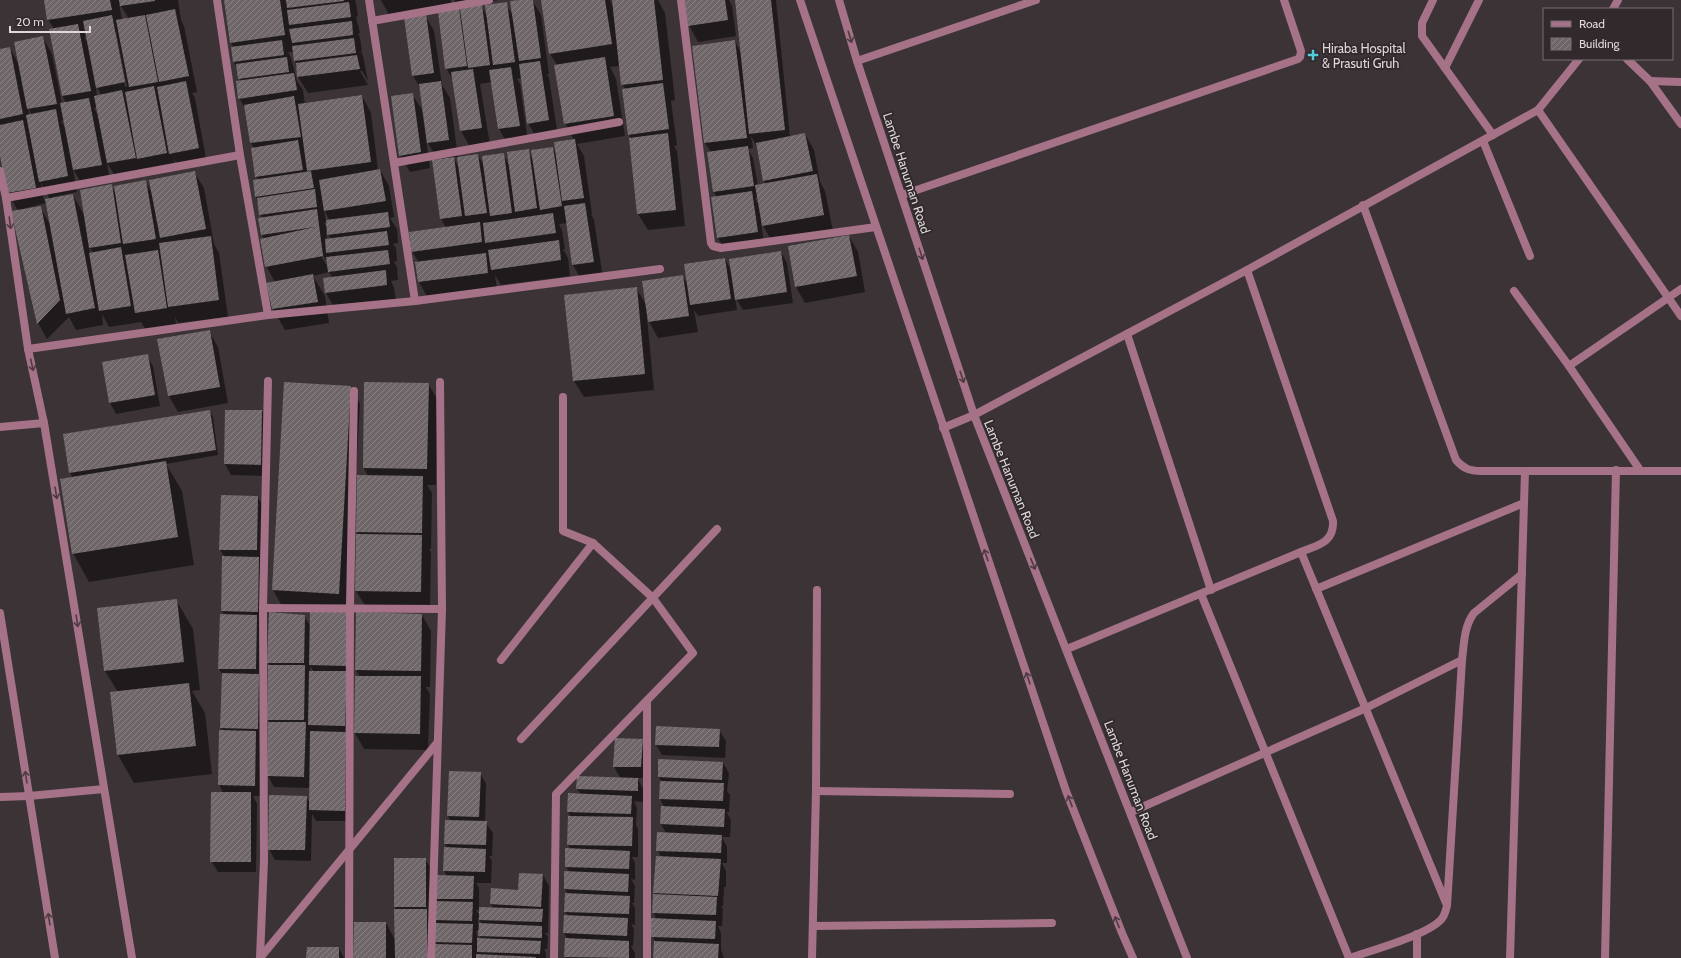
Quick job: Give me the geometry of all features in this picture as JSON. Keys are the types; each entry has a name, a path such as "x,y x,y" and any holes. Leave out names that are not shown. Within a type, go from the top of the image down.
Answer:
{"street":[{"path":"217,0 240,155 268,315"},
{"path":"369,0 414,301"},
{"path":"372,21 489,0"},
{"path":"681,0 711,243 713,246 721,248 876,227"},
{"path":"800,0 1066,791 1133,958"},
{"name":"Lambe Hanuman Road","path":"838,0 974,415 1187,958"},
{"path":"857,61 1036,0"},
{"path":"902,195 1298,59 1301,52 1284,0"},
{"path":"1433,0 1422,23 1422,36 1493,135"},
{"path":"1444,68 1479,0"},
{"path":"943,428 974,415 1247,270 1538,110 1578,60"},
{"path":"1628,60 1650,81 1681,124"},
{"path":"1650,81 1681,82"},
{"path":"1538,110 1681,316"},
{"path":"394,163 619,122"},
{"path":"1484,140 1530,256"},
{"path":"6,198 240,155"},
{"path":"0,171 1,182 6,198 28,349 44,423 132,958"},
{"path":"1363,205 1456,460 1461,466 1470,470 1681,471"},
{"path":"28,349 268,315 414,301 660,269"},
{"path":"1067,649 1324,543 1330,538 1334,530 1333,521 1247,270"},
{"path":"1569,366 1681,289"},
{"path":"1514,291 1569,366 1640,470"},
{"path":"1127,334 1211,590"},
{"path":"260,958 264,860 263,608 268,381"},
{"path":"431,958 442,609 440,382"},
{"path":"349,958 350,607 354,391"},
{"path":"554,958 556,794 693,653 653,598 594,543 563,531 563,397"},
{"path":"0,427 44,423"},
{"path":"1605,958 1616,470"},
{"path":"1510,958 1525,471"},
{"path":"1316,589 1524,503"},
{"path":"521,739 717,529"},
{"path":"501,660 594,543"},
{"path":"1301,552 1447,906"},
{"path":"1201,594 1350,958 1417,934 1442,918 1447,906 1462,660 1469,619 1474,613 1522,574"},
{"path":"812,958 816,791 817,590"},
{"path":"263,608 350,607 442,609"},
{"path":"0,613 55,958"},
{"path":"1131,812 1366,708 1462,660"},
{"path":"647,701 647,958"},
{"path":"260,958 437,743"},
{"path":"0,797 29,796 104,788"},
{"path":"816,791 1010,794"},
{"path":"813,926 1052,923"},
{"path":"1417,934 1417,958"}],"building":[{"path":"44,0 110,0 112,10 47,20"},
{"path":"119,0 155,0 155,1 120,6"},
{"path":"224,0 280,0 285,35 230,43"},
{"path":"286,0 344,0 344,1 287,8"},
{"path":"533,0 541,58 519,61 510,1"},
{"path":"541,0 605,0 612,44 549,54"},
{"path":"612,0 654,0 663,80 621,85"},
{"path":"685,0 725,0 728,20 688,26"},
{"path":"735,0 771,0 785,130 749,134"},
{"path":"349,2 351,17 289,25 287,10"},
{"path":"507,2 515,62 493,65 485,5"},
{"path":"482,5 490,65 468,68 460,9"},
{"path":"459,8 467,66 445,69 438,12"},
{"path":"175,9 189,76 159,82 146,15"},
{"path":"426,13 434,73 412,76 404,17"},
{"path":"112,15 125,82 96,88 83,21"},
{"path":"145,15 158,82 129,87 116,20"},
{"path":"352,21 353,35 292,43 289,29"},
{"path":"78,24 91,91 62,96 49,29"},
{"path":"43,36 57,104 27,109 14,42"},
{"path":"354,38 356,53 294,61 292,46"},
{"path":"282,40 284,55 233,62 231,47"},
{"path":"735,40 747,138 704,143 692,46"},
{"path":"10,47 23,114 0,119 0,49"},
{"path":"357,55 360,69 297,77 296,63"},
{"path":"287,57 289,72 238,79 236,64"},
{"path":"605,57 614,116 564,124 554,65"},
{"path":"540,61 549,120 527,124 519,64"},
{"path":"511,67 520,126 498,129 489,70"},
{"path":"473,69 482,128 460,131 451,72"},
{"path":"294,73 297,90 238,99 236,81"},
{"path":"186,81 199,148 169,154 157,87"},
{"path":"441,81 449,140 427,143 419,84"},
{"path":"663,83 669,129 628,135 622,89"},
{"path":"154,86 167,153 137,159 125,92"},
{"path":"122,90 136,158 107,163 94,96"},
{"path":"413,93 421,152 399,156 391,96"},
{"path":"362,95 371,162 307,171 298,104"},
{"path":"294,96 301,137 250,143 244,105"},
{"path":"89,98 102,165 73,170 60,103"},
{"path":"56,109 68,176 39,182 26,115"},
{"path":"23,120 36,188 7,193 0,156 0,125"},
{"path":"668,133 676,210 637,214 629,138"},
{"path":"805,133 813,171 763,181 756,143"},
{"path":"575,139 584,198 562,201 554,142"},
{"path":"298,140 303,170 255,177 251,148"},
{"path":"748,146 754,186 713,192 707,152"},
{"path":"553,147 562,206 540,210 531,150"},
{"path":"529,149 537,208 515,212 507,152"},
{"path":"504,153 512,213 490,216 482,156"},
{"path":"478,154 487,213 465,216 457,157"},
{"path":"454,157 462,216 440,219 432,160"},
{"path":"380,169 386,201 324,211 319,180"},
{"path":"195,171 206,229 160,238 149,180"},
{"path":"311,171 314,188 255,197 253,180"},
{"path":"817,174 824,215 762,226 755,185"},
{"path":"146,180 156,239 123,244 114,186"},
{"path":"112,184 121,243 89,248 80,190"},
{"path":"315,189 317,207 259,215 257,198"},
{"path":"752,191 758,232 717,238 711,197"},
{"path":"73,194 95,308 66,314 45,199"},
{"path":"585,203 594,262 572,265 564,206"},
{"path":"41,206 60,300 37,324 11,211"},
{"path":"317,209 323,256 265,267 260,239 315,227 261,235 258,218"},
{"path":"388,212 390,227 327,235 326,220"},
{"path":"553,213 556,233 485,243 483,223"},
{"path":"480,222 482,242 411,252 409,232"},
{"path":"387,231 389,245 326,253 325,239"},
{"path":"849,235 857,276 795,287 788,246"},
{"path":"211,236 219,300 168,307 159,243"},
{"path":"559,240 561,260 491,270 488,250"},
{"path":"121,247 131,306 99,311 89,253"},
{"path":"158,250 167,308 135,313 125,255"},
{"path":"388,250 390,264 328,272 326,257"},
{"path":"781,251 787,292 735,300 729,259"},
{"path":"486,253 488,273 418,282 415,262"},
{"path":"725,258 731,299 690,305 684,264"},
{"path":"386,270 387,285 325,293 323,278"},
{"path":"313,274 318,302 272,309 266,283"},
{"path":"683,275 689,316 648,322 642,281"},
{"path":"637,287 645,374 573,381 564,295"},
{"path":"210,330 220,387 168,396 157,339"},
{"path":"148,354 155,395 109,403 102,362"},
{"path":"284,382 351,386 339,594 272,590"},
{"path":"364,382 429,383 427,469 363,468"},
{"path":"210,410 216,450 69,473 63,434"},
{"path":"225,410 262,410 261,465 224,464"},
{"path":"166,461 178,537 72,554 60,479"},
{"path":"357,475 423,476 422,533 356,532"},
{"path":"221,495 258,496 257,550 219,550"},
{"path":"356,534 422,535 421,592 355,591"},
{"path":"222,556 259,557 258,612 221,611"},
{"path":"177,599 184,662 104,671 97,608"},
{"path":"310,610 348,611 347,666 309,665"},
{"path":"269,612 305,615 304,663 267,663"},
{"path":"356,612 422,614 421,671 355,670"},
{"path":"220,614 257,615 256,669 218,669"},
{"path":"268,665 305,665 304,720 267,720"},
{"path":"309,671 347,671 345,726 308,725"},
{"path":"222,673 259,674 258,729 220,728"},
{"path":"355,676 421,676 420,734 354,733"},
{"path":"189,683 196,746 117,755 110,692"},
{"path":"268,722 306,722 304,777 267,776"},
{"path":"656,726 720,729 719,747 655,745"},
{"path":"219,730 256,731 255,786 218,785"},
{"path":"310,731 346,732 345,811 309,810"},
{"path":"615,738 643,739 641,767 613,767"},
{"path":"658,759 723,762 722,780 658,777"},
{"path":"449,771 481,772 479,817 447,816"},
{"path":"577,776 638,778 638,791 576,789"},
{"path":"660,781 724,783 723,801 659,799"},
{"path":"211,792 251,792 251,862 210,862"},
{"path":"568,793 632,796 631,814 567,812"},
{"path":"269,795 307,796 305,850 268,850"},
{"path":"661,806 725,809 724,827 660,824"},
{"path":"568,816 633,817 632,846 567,845"},
{"path":"445,820 487,821 486,845 444,844"},
{"path":"657,832 722,835 721,853 656,851"},
{"path":"444,847 486,849 485,872 443,871"},
{"path":"565,848 630,851 629,869 565,867"},
{"path":"656,856 721,859 718,896 653,893"},
{"path":"394,858 426,858 426,907 394,907"},
{"path":"564,871 629,874 628,892 564,889"},
{"path":"519,873 543,874 541,907 490,904 491,888 518,890"},
{"path":"436,875 474,876 473,899 435,899"},
{"path":"565,893 630,896 629,914 564,912"},
{"path":"653,894 717,897 716,915 652,913"},
{"path":"435,901 473,902 472,921 434,920"},
{"path":"479,907 543,909 542,922 479,920"},
{"path":"394,909 427,909 427,958 395,958"},
{"path":"564,915 628,918 627,936 563,933"},
{"path":"651,918 716,921 715,939 651,937"},
{"path":"354,922 386,922 386,958 353,958"},
{"path":"435,923 473,924 472,943 434,942"},
{"path":"479,923 542,926 542,938 478,936"},
{"path":"477,938 541,941 540,954 477,952"},
{"path":"565,938 629,941 629,958 564,957"},
{"path":"654,941 719,944 718,958 653,958"},
{"path":"434,944 472,945 472,958 434,958"},
{"path":"307,947 339,947 339,958 306,958"},
{"path":"476,954 536,957 536,958 476,958"}],"place":[{"name":"Hiraba Hospital & Prasuti Gruh","path":"1313,55"}]}
